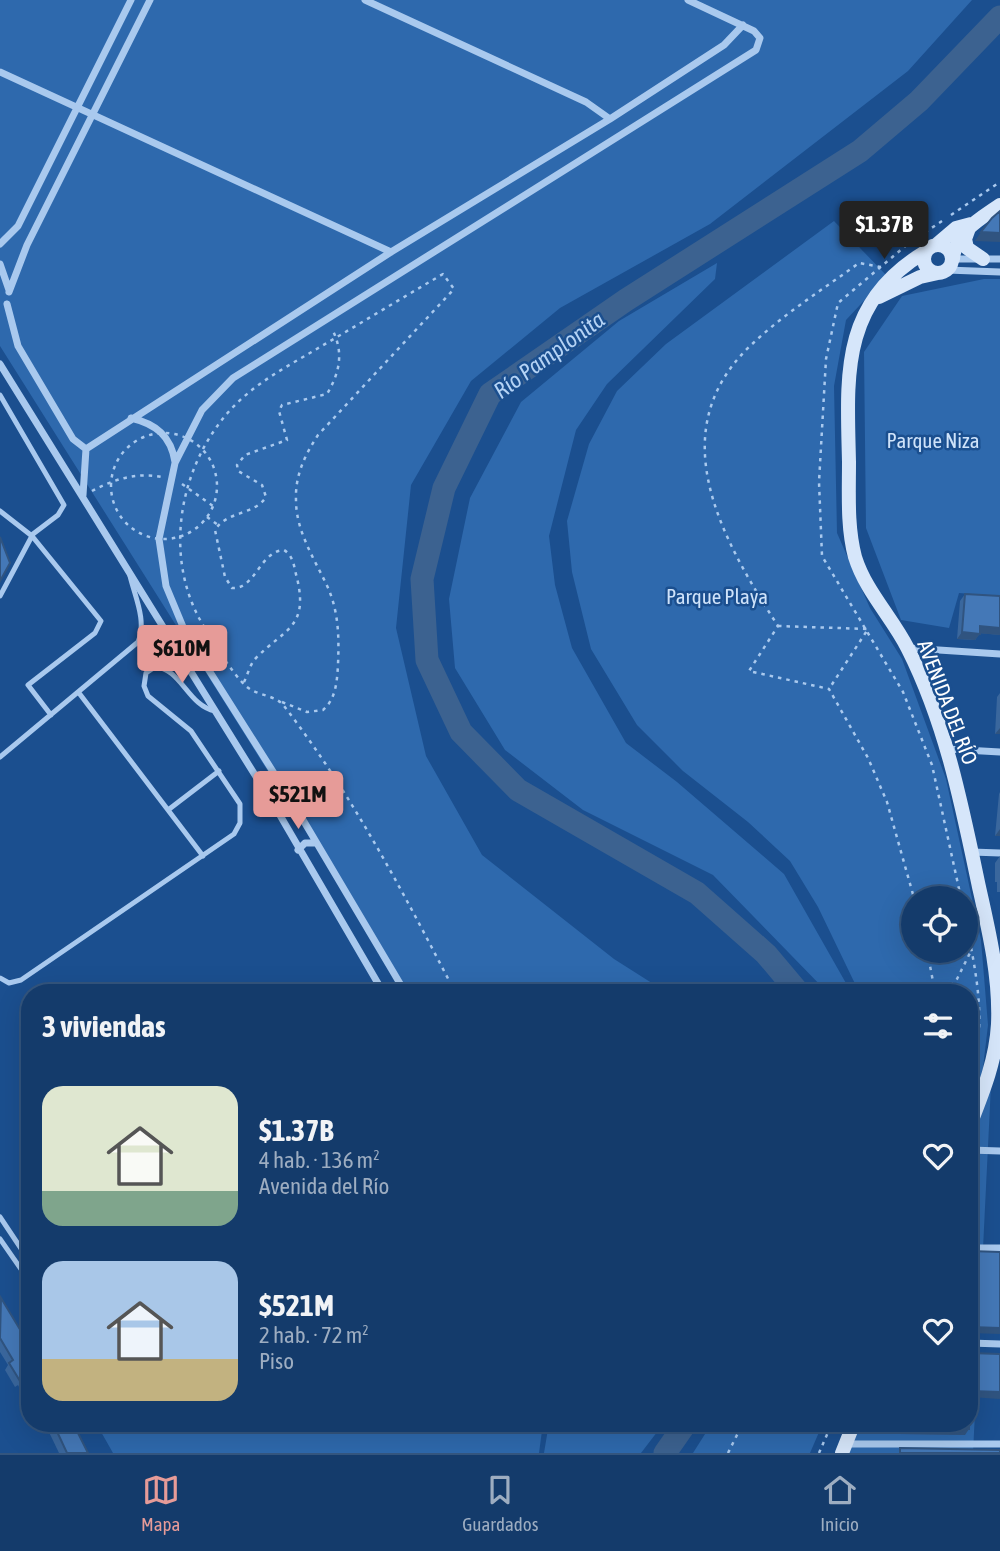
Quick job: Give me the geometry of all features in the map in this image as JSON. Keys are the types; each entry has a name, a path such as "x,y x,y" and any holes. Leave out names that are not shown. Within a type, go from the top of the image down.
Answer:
{"main road":[{"path":"872,303 903,284 946,267 956,246 972,224 1000,205"},
{"path":"972,224 965,239 966,244 971,252 983,259"},
{"name":"AVENIDA DEL RÍO","path":"972,224 956,228 929,245 897,272 872,303 858,328 848,366 850,537 870,590 908,648 947,749 996,951 998,1047 978,1105"},
{"path":"929,245 948,249 946,267 927,268 929,245"}],"street":[{"path":"0,244 18,226 131,0"},
{"path":"86,449 73,439 18,346 11,328 7,304 27,245 150,0"},
{"path":"365,0 586,102 610,119"},
{"path":"400,984 296,808 186,634 166,586 159,539 175,463 202,410 233,378 756,50 760,38 743,25 688,0"},
{"path":"86,449 391,252 610,119 724,45 743,25"},
{"path":"0,72 391,252"},
{"path":"946,267 983,259 1000,259"},
{"path":"0,264 6,275 9,292"},
{"path":"946,267 1000,272"},
{"path":"0,316 7,304"},
{"path":"0,364 281,817 378,984"},
{"path":"131,418 148,422 162,433 169,441 175,463"},
{"path":"83,495 86,449"},
{"path":"908,648 1000,654"},
{"path":"947,749 1000,752"},
{"path":"281,817 285,820 294,818 296,808"},
{"path":"299,850 305,843 316,843"},
{"path":"972,852 1000,853"},
{"path":"978,1150 1000,1151"},
{"path":"978,1248 1000,1248"},
{"path":"978,1343 1000,1344"},
{"path":"844,1448 1000,1444"}],"lane":[{"path":"0,395 64,505 58,515 32,536 0,596"},
{"path":"0,511 32,536 101,621 95,634 28,685 51,715"},
{"path":"0,757 126,655 142,632 129,573"},
{"path":"0,978 9,983 21,980 230,837 240,823 240,804 191,731 148,696 144,686 146,673 155,667 168,669 199,706 215,711"},
{"path":"79,693 203,856"},
{"path":"168,810 219,771"},
{"path":"0,1217 21,1248"},
{"path":"0,1239 21,1269"}],"path":[{"path":"958,886 932,765 903,692 868,629 822,556 819,482 826,359 838,303 909,243 1000,182"},
{"path":"957,218 1000,189"},
{"path":"929,245 946,225"},
{"path":"778,626 740,566 713,507 706,478 709,414 724,380 739,359 770,327 859,263 881,267"},
{"path":"443,274 454,289 326,426 304,457 297,480 299,525 333,602 338,623 338,677 334,695 323,710 307,712 244,684 199,619 186,584 180,537 188,487 203,450 232,407 253,388 443,274"},
{"path":"218,524 262,504 266,497 262,485 239,471 237,465 245,455 287,440 279,411 282,405 327,394 341,359 336,337 327,320"},
{"path":"83,495 110,481 137,475 171,480 188,487 213,506"},
{"path":"207,517 218,524"},
{"path":"218,524 215,537 227,583 232,588 243,586 272,553 284,550 293,561 300,592 300,608 292,626 254,659 244,684"},
{"path":"778,626 868,629"},
{"path":"778,626 749,671 828,689 868,758 887,802 911,886"},
{"path":"828,689 868,629"},
{"path":"282,702 355,808 451,984"},
{"path":"929,963 933,984"},
{"path":"952,984 965,963"},
{"path":"975,963 977,984"},
{"path":"978,1007 978,1031"},
{"path":"728,1453 738,1432"},
{"path":"819,1453 828,1432"}],"green space":[{"path":"0,0 972,0 908,71 710,224 560,308 471,381 411,485 396,628 426,756 482,855 614,959 653,984 402,984 0,346"},
{"name":"Parque Playa","path":"834,221 887,276 846,320 834,386 837,533 870,608 902,659 946,779 969,886 901,886 901,963 978,963 978,926 988,1025 982,1076 978,1086 978,984 855,984 818,907 790,861 748,822 683,771 637,725 591,649 572,572 567,521 589,444 617,391 666,344"},
{"path":"717,263 715,279 607,384 576,430 549,536 555,585 572,648 626,743 677,782 784,874 846,984 819,984 713,875 583,810 505,750 455,668 449,599 470,498 521,402 619,321"},
{"name":"Parque Niza","path":"984,279 1000,279 1000,596 959,593 949,628 901,620 866,528 864,352 902,296"},
{"path":"991,1085 978,1351 978,1118"},
{"path":"101,1432 542,1432 539,1453 113,1453"},
{"path":"548,1432 657,1432 641,1453 544,1453"},
{"path":"706,1432 819,1432 810,1453 693,1453"},
{"path":"847,1432 974,1432 973,1453 838,1453"}],"building":[{"path":"1000,211 1000,233 981,232 992,218"},
{"path":"0,537 10,563 0,581"},
{"path":"965,594 1000,596 1000,628 980,626 980,634 962,632"},
{"path":"978,1251 1000,1252 1000,1328 978,1327"},
{"path":"1,1298 21,1331 20,1381 9,1363 13,1360 0,1338"},
{"path":"978,1353 1000,1354 1000,1392 978,1391"},
{"path":"57,1432 78,1432 88,1453 67,1453"},
{"path":"900,1448 1000,1450 1000,1453 900,1453"}],"waterway":[{"name":"Río Pamplonita","path":"791,984 766,954 697,893 518,790 461,732 427,660 422,579 444,488 490,394 626,300 860,151 919,101 1000,17"},
{"name":"Río Pamplonita","path":"665,1453 680,1432"}]}
